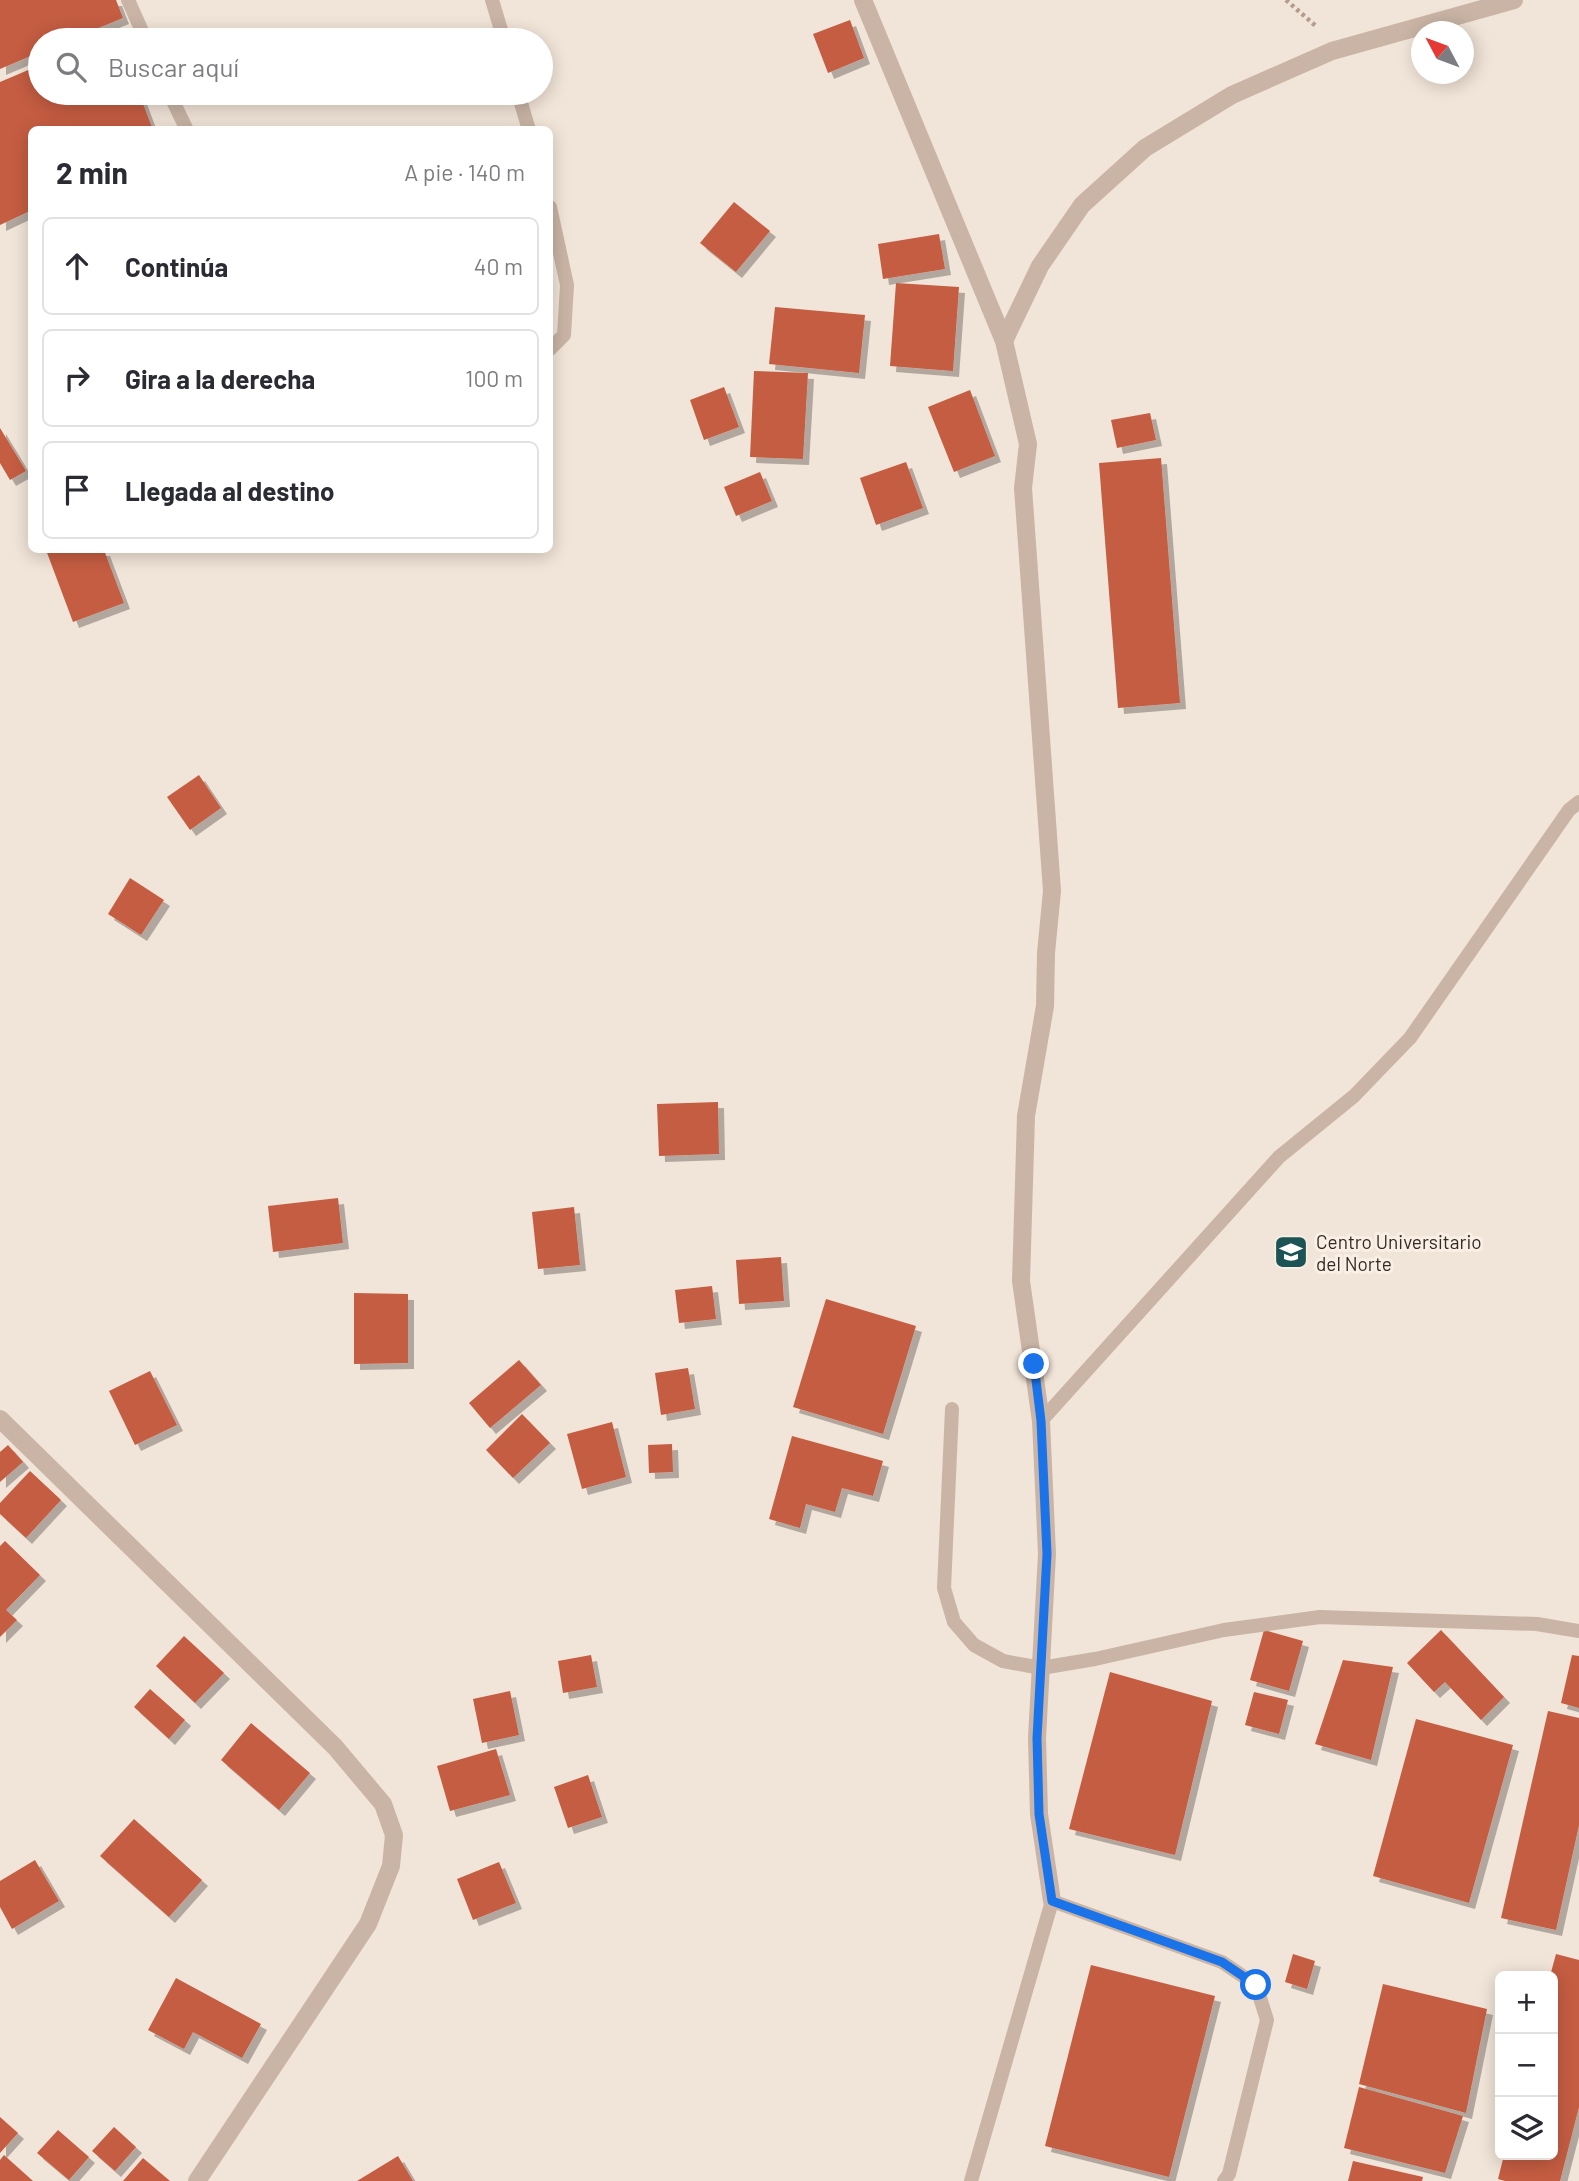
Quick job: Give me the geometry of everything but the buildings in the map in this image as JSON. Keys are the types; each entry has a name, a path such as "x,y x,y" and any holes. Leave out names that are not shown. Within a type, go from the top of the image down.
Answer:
{"street":[{"path":"863,0 1004,341 1028,444 1024,502 1052,891 1046,953 1045,1006 1026,1116 1021,1281 1041,1421 1047,1554 1037,1738 1039,1814 1052,1901"},
{"path":"1004,341 1040,266 1082,205 1145,148 1232,95 1332,51 1514,0"},
{"path":"0,1419 335,1747 383,1804 394,1835 391,1866 368,1924 197,2181"}],"lane":[{"path":"128,0 141,28"},
{"path":"492,0 500,28"},
{"path":"175,105 185,126"},
{"path":"522,105 528,126"},
{"path":"553,221 567,285 564,335 553,346"},
{"path":"1041,1421 1279,1157 1353,1096 1410,1038 1569,810 1579,802"},
{"path":"951,1409 944,1588 954,1622 974,1645 1003,1661 1041,1668 1095,1659 1224,1630 1320,1617 1537,1624 1579,1630"},
{"path":"971,2181 1052,1901 1222,1962 1256,1985 1267,2020 1229,2174 1224,2181"}],"path":[{"path":"1286,0 1320,30 1332,51"}],"place":[{"name":"Centro Universitario del Norte","path":"1291,1252"}],"route":[{"path":"1034,1364 1041,1421 1047,1554 1037,1738 1039,1814 1052,1901 1222,1962 1256,1985"}]}
